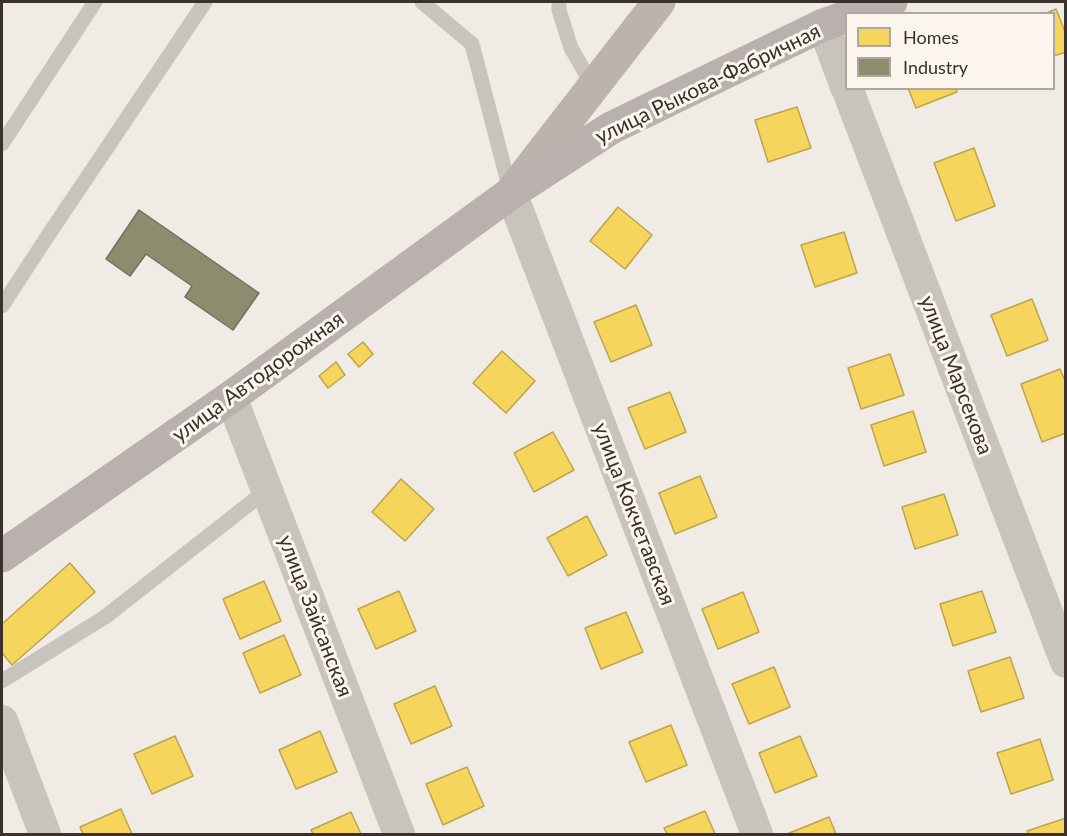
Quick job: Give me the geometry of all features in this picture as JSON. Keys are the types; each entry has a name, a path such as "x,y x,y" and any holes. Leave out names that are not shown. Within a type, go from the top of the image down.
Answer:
{"main road":[{"path":"511,193 659,2"},
{"path":"863,12 891,2"},
{"name":"улица Рыкова-Фабричная","path":"511,193 611,128 835,21"},
{"name":"улица Автодорожная","path":"2,556 231,397 511,193"}],"street":[{"name":"улица Марсекова","path":"835,21 845,77"},
{"name":"улица Марсекова","path":"848,90 1065,662"},
{"name":"улица Кокчетавская","path":"511,193 757,834"},
{"name":"улица Зайсанская","path":"231,397 399,834"},
{"path":"2,721 45,834"}],"lane":[{"path":"2,144 95,2"},
{"path":"2,306 205,2"},
{"path":"422,2 472,44 511,193"},
{"path":"558,2 571,48 593,86"},
{"path":"2,681 105,617 267,490"}],"building: Homes":[{"path":"1056,9 1066,34 1066,52 1055,56 1055,12 1049,12"},
{"path":"909,90 956,90 957,92 916,108"},
{"path":"797,107 811,148 768,162 755,120"},
{"path":"974,148 995,206 956,221 934,163"},
{"path":"618,207 652,235 625,269 590,241"},
{"path":"844,232 857,273 815,287 801,245"},
{"path":"1032,299 1048,340 1007,356 991,315"},
{"path":"636,305 652,345 611,362 594,322"},
{"path":"363,342 373,354 359,367 348,354"},
{"path":"502,351 535,381 506,413 473,383"},
{"path":"890,354 904,395 861,409 848,368"},
{"path":"336,362 345,375 328,388 319,376"},
{"path":"1060,369 1066,383 1066,433 1042,442 1021,384"},
{"path":"670,392 686,432 645,449 628,408"},
{"path":"913,411 926,452 884,466 871,425"},
{"path":"553,432 574,470 534,492 514,453"},
{"path":"700,476 717,517 675,534 659,493"},
{"path":"401,479 434,509 405,541 372,512"},
{"path":"944,494 958,535 915,549 902,507"},
{"path":"587,516 607,555 568,576 547,538"},
{"path":"70,563 95,592 12,665 2,653 2,624"},
{"path":"264,581 281,621 240,639 223,599"},
{"path":"399,591 416,631 376,649 358,609"},
{"path":"982,591 996,632 953,646 940,604"},
{"path":"743,592 759,632 718,649 702,609"},
{"path":"626,612 643,652 601,669 585,628"},
{"path":"284,635 301,675 260,693 243,653"},
{"path":"1010,657 1024,698 981,712 968,671"},
{"path":"774,667 790,707 749,724 732,684"},
{"path":"435,686 452,726 411,744 394,704"},
{"path":"671,725 687,765 646,782 629,742"},
{"path":"320,731 337,772 296,789 279,750"},
{"path":"175,736 193,776 152,794 134,754"},
{"path":"800,736 817,776 775,793 759,753"},
{"path":"1040,739 1053,780 1011,794 997,753"},
{"path":"467,767 484,806 443,825 426,784"},
{"path":"121,809 132,834 83,834 80,827"},
{"path":"705,811 715,834 667,834 664,828"},
{"path":"351,812 361,834 313,834 311,830"},
{"path":"829,817 836,834 787,834"},
{"path":"1066,818 1066,834 1028,834 1027,831"}],"building: Industry":[{"path":"139,210 259,293 233,330 185,297 192,286 146,254 130,276 106,259"}]}
